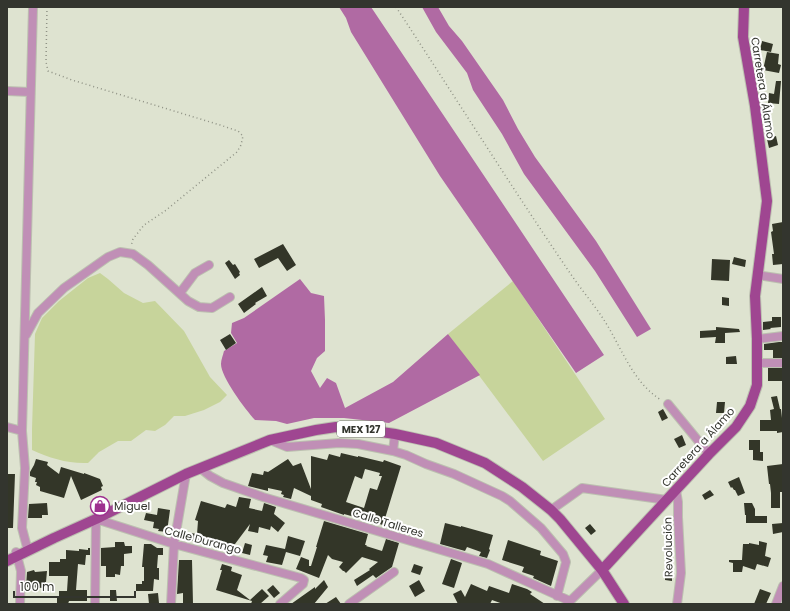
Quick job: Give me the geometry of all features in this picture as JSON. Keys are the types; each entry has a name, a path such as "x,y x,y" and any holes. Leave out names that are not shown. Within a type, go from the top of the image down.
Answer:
{"main road":[{"name":"Carretera a Álamo","path":"602,570 709,454 736,427 750,406 757,385 758,339 755,296 767,201 755,106 743,37 744,7"},
{"name":"MEX 127","path":"7,561 14,555 96,519 186,474 270,440 336,427 354,428 395,434 436,443 485,464 522,487 552,510 602,570 624,604"}],"street":[{"path":"27,550 22,528 25,468 22,431 33,7"},
{"path":"7,91 30,92"},
{"path":"25,338 38,313 64,288 108,257 120,252 133,254 148,265 188,301 200,308 212,308 230,297"},
{"path":"180,293 195,272 209,265"},
{"path":"757,275 783,279"},
{"path":"758,339 783,336"},
{"path":"757,363 783,363"},
{"path":"668,404 709,454"},
{"path":"7,427 22,431"},
{"path":"393,451 395,434"},
{"path":"270,440 287,447 339,443 358,444 393,451 454,474 510,501 540,528 563,554 566,562 557,596"},
{"name":"Calle Talleres","path":"200,468 210,476 230,486 488,564 557,596 568,603"},
{"path":"171,604 174,544 186,474"},
{"path":"552,510 582,488 667,500"},
{"name":"Revolución","path":"676,490 678,502 681,573 677,604"},
{"path":"95,604 96,519"},
{"name":"Calle Durango","path":"96,519 174,544 304,580 303,584 280,604"},
{"path":"14,555 21,571 20,604"},
{"path":"568,603 602,570"},
{"path":"349,604 394,572"},
{"path":"776,604 783,586"}],"path":[{"path":"47,7 46,62 48,71 72,80 220,125 238,131 243,136 237,152 165,211 144,225 133,239 128,253"},
{"path":"396,7 570,274 603,318 624,358 644,386 668,404"}],"green space":[{"path":"100,273 124,293 143,303 155,301 184,331 210,377 227,395 220,402 204,410 185,416 174,416 165,425 155,431 146,430 131,441 118,441 99,452 88,463 52,458 32,450 35,334 42,318 59,301 88,278"},
{"path":"513,281 605,419 543,461 448,334"}],"shaded area":[{"path":"339,7 371,7 604,355 576,373 440,176 351,32 346,18"},
{"path":"422,7 438,7 449,26 462,41 503,100 535,157 596,241 651,329 637,337 595,271 524,174 502,134 473,90 467,73 436,32"},
{"path":"300,279 311,293 324,296 325,351 317,358 311,371 320,388 327,378 336,383 345,408 393,382 448,334 480,375 389,423 344,418 314,418 287,424 276,421 255,420 234,393 222,370 221,362 224,351 237,343 231,333 232,323 244,318"}],"building":[{"path":"762,41 773,44 771,52 760,50"},
{"path":"767,52 779,54 778,64 781,65 779,73 763,70"},
{"path":"776,81 781,81 779,104 768,103 769,93 774,94"},
{"path":"776,136 778,145 769,148 767,139"},
{"path":"783,222 783,264 773,265 772,254 774,254 771,232 773,231 772,224"},
{"path":"283,244 296,265 287,271 278,258 259,268 254,259"},
{"path":"734,257 746,260 745,267 732,264"},
{"path":"712,259 730,260 729,281 711,280"},
{"path":"229,260 233,265 235,264 240,272 240,275 235,279 225,263"},
{"path":"262,287 267,296 255,303 256,304 244,313 238,304"},
{"path":"722,297 729,298 729,306 722,305"},
{"path":"772,317 781,317 781,327 763,330 763,322 772,321"},
{"path":"716,327 739,329 740,332 725,333 725,343 715,343 716,337 700,338 700,331 716,330"},
{"path":"230,334 236,343 226,350 220,340"},
{"path":"783,342 783,358 773,358 773,350 764,350 764,344"},
{"path":"736,356 737,364 726,364 726,357"},
{"path":"768,368 783,368 783,381 768,381"},
{"path":"777,396 783,418 783,432 777,433 777,431 760,431 760,420 771,420 770,410 774,409 771,397"},
{"path":"717,402 725,402 724,413 716,413"},
{"path":"663,409 668,418 662,421 658,412"},
{"path":"682,435 686,445 679,448 674,439"},
{"path":"749,440 760,440 760,452 763,452 763,461 753,460 753,450 749,450"},
{"path":"341,453 383,462 384,460 401,466 383,525 344,515 321,507 322,504 311,500 311,496 294,488 291,499 283,497 284,495 281,494 282,491 268,488 268,491 248,486 252,473 263,475 264,471 268,472 288,459 293,466 301,463 311,489 311,456 327,460 329,454 340,457","holes":["365,469 380,473 379,476 382,476 377,490 370,488 364,508 346,502 355,476 362,479"]},
{"path":"36,459 48,462 47,465 59,474 61,467 100,479 103,486 101,487 102,490 81,500 71,476 64,498 40,491 40,487 36,485 37,482 35,482 36,478 30,476 30,472"},
{"path":"783,464 783,492 780,492 780,508 771,508 771,493 767,466"},
{"path":"7,474 15,474 13,528 7,528"},
{"path":"739,477 745,493 738,496 728,482"},
{"path":"710,490 714,495 705,500 702,495"},
{"path":"239,497 251,499 249,508 262,511 264,503 276,507 274,514 285,523 278,532 271,526 270,530 259,527 258,533 248,531 250,524 229,552 218,547 190,540 191,533 197,534 198,521 195,520 201,501 225,508 227,504 236,507"},
{"path":"47,503 48,515 42,515 42,518 28,518 29,504"},
{"path":"744,503 752,503 755,509 755,516 767,516 767,523 746,523"},
{"path":"158,508 170,510 167,532 158,531 159,529 153,528 154,522 144,520 146,513 157,515"},
{"path":"324,521 368,534 365,545 382,551 386,539 399,543 392,567 376,578 373,575 357,586 354,580 370,570 369,569 378,562 362,557 346,573 339,567 343,562 332,559 328,555 319,578 296,569 301,557 309,560 309,566 311,566"},
{"path":"445,523 493,535 487,558 479,556 481,552 467,547 465,551 440,544"},
{"path":"783,523 783,532 773,534 772,524"},
{"path":"590,524 596,531 591,535 585,528"},
{"path":"288,536 305,541 300,556 286,552 282,565 266,562 268,556 263,555 266,545 285,549"},
{"path":"508,540 541,551 540,555 558,561 551,586 533,578 534,576 522,572 524,567 502,560"},
{"path":"759,541 767,543 765,556 771,558 768,567 757,564 755,570 743,566 742,572 733,572 733,563 729,562 729,560 742,560 743,544 749,543 759,545"},
{"path":"115,542 124,542 125,546 132,546 132,553 124,554 124,566 121,566 120,575 115,574 115,577 106,577 106,566 101,566 101,548 115,547"},
{"path":"245,543 252,545 250,555 242,553"},
{"path":"144,544 151,544 157,548 163,548 163,555 158,555 157,568 159,568 159,580 154,579 153,591 136,591 136,584 142,584 142,581 144,581 144,567 142,567"},
{"path":"88,548 90,548 90,555 86,555 85,565 78,564 76,590 87,590 87,601 69,601 68,604 57,604 57,596 59,596 59,591 67,591 68,576 49,576 49,562 60,562 60,559 66,559 66,550 79,551 79,549 88,550"},
{"path":"451,559 462,563 454,588 442,584"},
{"path":"179,560 192,560 193,604 183,604 183,593 177,594"},
{"path":"222,564 232,567 231,571 242,575 237,590 250,600 262,589 269,596 260,604 251,604 252,601 216,590 222,570 220,570"},
{"path":"414,564 423,567 420,575 411,572"},
{"path":"34,570 35,572 47,571 44,588 26,587 27,572"},
{"path":"665,572 672,573 672,581 665,580"},
{"path":"324,580 328,587 314,604 291,604 315,587 315,589"},
{"path":"419,580 425,591 415,597 409,586"},
{"path":"471,584 487,591 489,586 509,593 512,584 532,592 530,594 545,604 503,604 492,600 490,604 458,604 453,594 461,590 465,597"},
{"path":"273,585 280,593 274,598 267,590"},
{"path":"760,589 771,593 766,604 754,604"},
{"path":"110,590 116,590 117,601 110,601"},
{"path":"158,593 159,603 149,604 148,594"},
{"path":"336,597 341,604 325,604"}],"place":[{"name":"Miguel","path":"100,506"}]}
